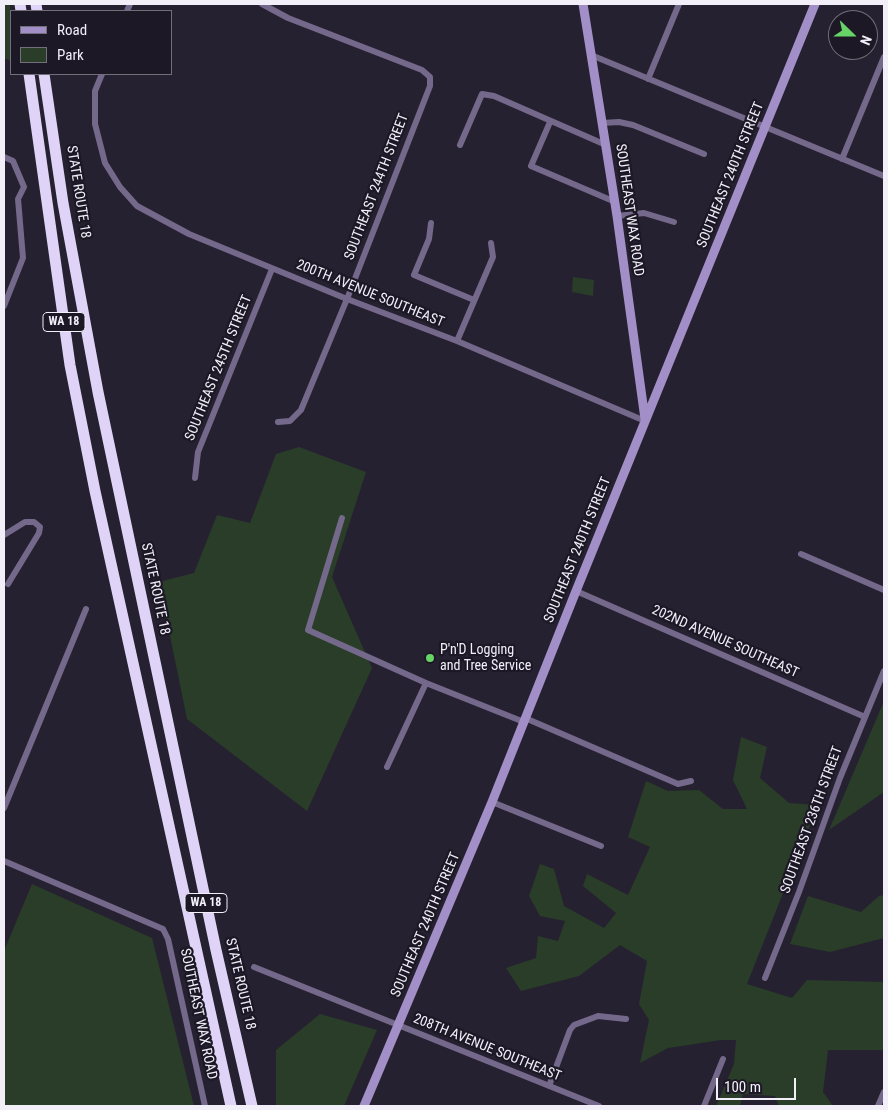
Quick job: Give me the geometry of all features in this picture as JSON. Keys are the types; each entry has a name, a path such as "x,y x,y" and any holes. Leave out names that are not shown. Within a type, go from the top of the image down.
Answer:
{"highway":[{"name":"WA 18","path":"29,75 70,365 101,519 231,1106"},
{"name":"STATE ROUTE 18","path":"44,75 63,203 98,392 214,941 252,1106"}],"main road":[{"name":"SOUTHEAST WAX ROAD","path":"583,4 606,145 645,421"},
{"name":"SOUTHEAST 240TH STREET","path":"364,1106 492,802 815,4"}],"street":[{"name":"SOUTHEAST 244TH STREET","path":"262,4 288,18 422,70 430,77 430,86 347,299 301,410 290,421 278,422"},
{"path":"648,79 679,4"},
{"path":"591,55 884,176"},
{"path":"842,159 884,57"},
{"name":"200TH AVENUE SOUTHEAST","path":"102,75 95,91 95,124 105,163 120,187 137,206 189,234 347,299 457,341 645,421"},
{"path":"460,146 482,94 494,96 606,145"},
{"path":"550,122 531,166 613,201"},
{"path":"602,123 619,122 633,125 704,154"},
{"path":"4,157 13,161 24,187 18,198 23,258 4,306"},
{"path":"616,216 644,213 674,222"},
{"path":"431,223 429,239 414,275 474,300"},
{"path":"457,341 493,257 491,243"},
{"name":"SOUTHEAST 245TH STREET","path":"195,478 198,452 272,268"},
{"path":"342,518 308,630 426,683 525,720 678,784 691,781"},
{"path":"4,534 25,522 34,522 40,527 39,533 8,584"},
{"path":"801,554 884,590"},
{"name":"202ND AVENUE SOUTHEAST","path":"576,591 865,716"},
{"path":"4,808 86,609"},
{"name":"SOUTHEAST 236TH STREET","path":"765,978 884,671"},
{"path":"386,767 426,683"},
{"path":"492,802 601,846"},
{"name":"SOUTHEAST WAX ROAD","path":"4,861 162,929 168,939 205,1106"},
{"name":"208TH AVENUE SOUTHEAST","path":"254,967 599,1106"},
{"path":"549,1086 570,1030 574,1025 598,1016 626,1019"},
{"path":"704,1106 723,1058"},
{"path":"878,1106 884,1092"}],"green space":[{"path":"4,4 10,4 10,61 4,58"},
{"path":"573,277 594,280 593,296 572,292"},
{"path":"299,447 366,472 332,577 372,668 307,811 187,719 159,582 194,573 217,515 250,523 276,454"},
{"path":"884,701 884,792 829,830"},
{"path":"741,737 767,747 760,778 789,803 818,805 747,984 792,998 807,980 884,982 884,1050 828,1050 823,1092 833,1106 779,1106 775,1096 743,1094 740,1106 716,1106 734,1064 736,1040 721,1040 668,1048 640,1063 649,1020 639,1004 647,961 620,945 579,976 521,991 506,968 536,958 538,936 558,941 565,921 540,916 529,896 540,864 554,869 564,906 604,928 616,913 583,886 587,874 628,895 650,847 628,837 646,781 668,791 699,790 723,809 747,809 733,780"},
{"path":"32,884 152,938 194,1106 4,1106 4,951"},
{"path":"884,895 884,938 830,952 790,944 808,896 861,912 879,896"},
{"path":"320,1014 377,1030 344,1106 276,1106 276,1050"}],"place":[{"name":"P'n'D Logging and Tree Service","path":"430,658"}]}
